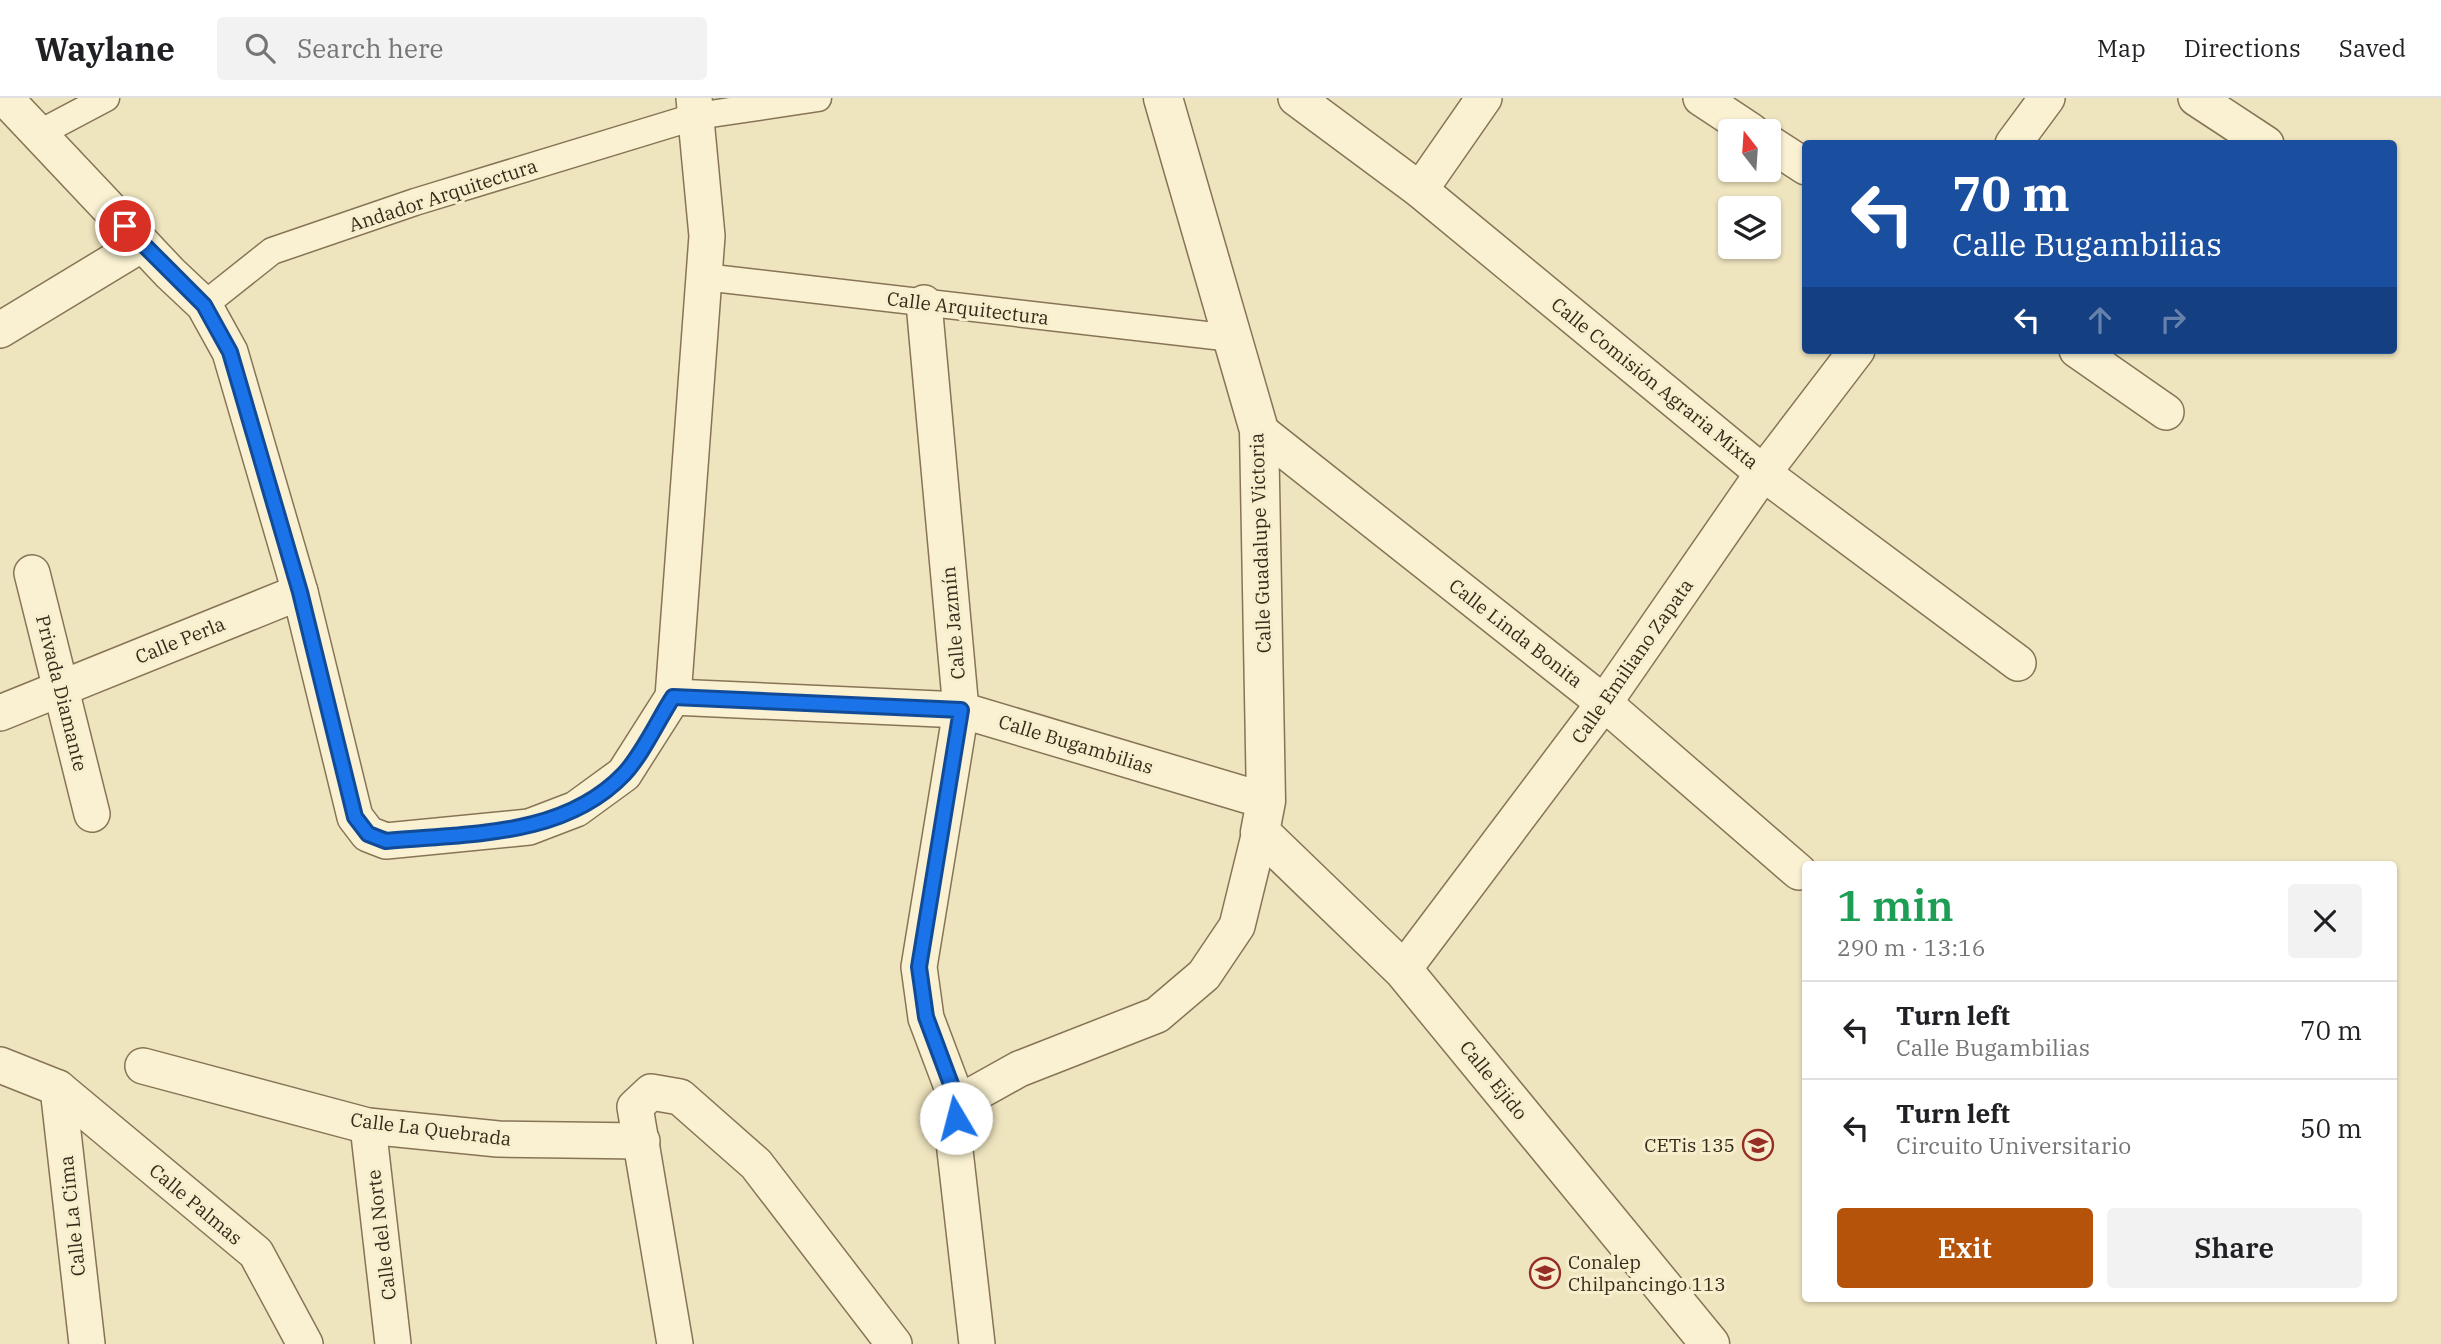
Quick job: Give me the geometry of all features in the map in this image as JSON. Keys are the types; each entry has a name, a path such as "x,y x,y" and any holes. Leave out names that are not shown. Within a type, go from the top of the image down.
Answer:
{"street":[{"path":"5,98 142,244 204,305 230,352 300,592 355,817 368,834 386,841 529,827 576,809 624,774 673,697 707,236 696,107"},
{"path":"38,134 106,98"},
{"name":"Andador Arquitectura","path":"204,305 272,251 696,107 818,98"},
{"name":"Calle Guadalupe Victoria","path":"1163,98 1259,430 1263,816"},
{"name":"Calle Comisión Agraria Mixta","path":"1296,98 1420,190 1763,473 2018,663"},
{"path":"1420,190 1484,98"},
{"path":"1700,98 1732,119"},
{"path":"2016,140 2048,98"},
{"path":"2196,98 2260,140"},
{"path":"1782,151 1802,164"},
{"path":"0,330 142,244"},
{"name":"Calle Arquitectura","path":"704,276 1232,338"},
{"name":"Calle Jazmín","path":"924,303 961,710 919,967 926,1017 958,1103"},
{"name":"Calle Emiliano Zapata","path":"1403,970 1604,703 1763,473 1854,354"},
{"path":"2083,354 2166,412"},
{"name":"Calle Linda Bonita","path":"1259,430 1604,703 1799,872"},
{"name":"Privada Diamante","path":"32,573 92,814"},
{"name":"Calle Perla","path":"0,713 300,592"},
{"name":"Calle Bugambilias","path":"673,697 961,710 1263,816"},
{"path":"977,1344 953,1133 958,1103 1019,1069 1157,1015 1204,975 1237,926 1263,816"},
{"name":"Calle Ejido","path":"1263,816 1403,970 1710,1344"},
{"path":"0,1065 58,1088"},
{"name":"Calle La Quebrada","path":"143,1066 368,1126 498,1139 642,1141"},
{"name":"Calle La Cima","path":"58,1088 87,1344"},
{"name":"Calle Palmas","path":"58,1088 256,1254 305,1344"},
{"path":"674,1344 635,1107 651,1092 680,1097 756,1164 894,1344"},
{"name":"Calle del Norte","path":"368,1126 393,1344"}],"place":[{"name":"CETis 135","path":"1758,1145"},
{"name":"Conalep Chilpancingo 113","path":"1545,1273"}],"route":[{"path":"125,226 204,305 230,352 300,592 355,817 368,834 386,841 529,827 576,809 624,774 673,697 961,710 919,967 926,1017 958,1103 956,1118"}]}
